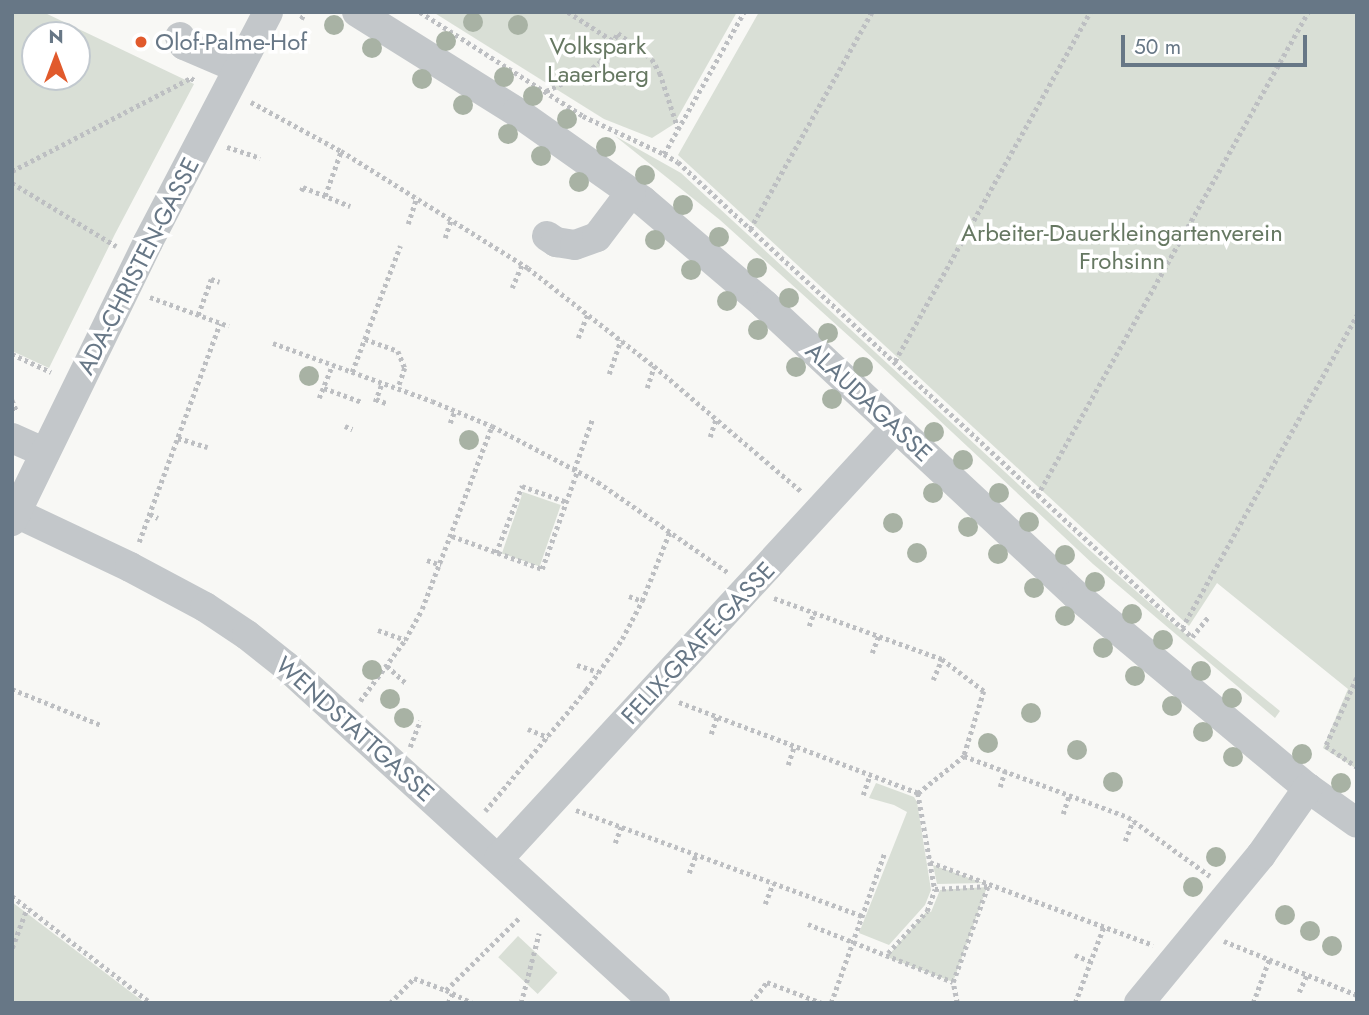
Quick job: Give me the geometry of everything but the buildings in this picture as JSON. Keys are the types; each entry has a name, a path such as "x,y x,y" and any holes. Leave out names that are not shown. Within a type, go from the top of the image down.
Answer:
{"street":[{"name":"ADA-CHRISTEN-GASSE","path":"14,517 148,242 268,12"},
{"name":"ALAUDAGASSE","path":"358,12 517,112 631,192 705,252 1076,595 1308,788 1357,823"},
{"path":"179,43 238,68"},
{"path":"547,236 556,242 575,245 597,237 631,192"},
{"name":"FELIX-GRAFE-GASSE","path":"499,858 896,427"},
{"path":"12,438 45,453"},
{"name":"WENDSTATTGASSE","path":"14,517 130,567 205,607 267,650 499,858 655,1003"},
{"path":"1139,1003 1261,855 1308,788"}],"path":[{"path":"301,19 305,12"},
{"path":"420,12 583,116 678,162 1182,628 1192,636 1209,616"},
{"path":"568,12 613,41"},
{"path":"664,154 744,12"},
{"path":"750,229 872,12"},
{"path":"895,361 1090,12"},
{"path":"1037,496 1308,12"},
{"path":"546,92 587,72 600,62 618,33 652,59 660,73 678,129"},
{"path":"12,171 191,78 202,83"},
{"path":"250,101 341,151 522,264 529,265 654,366 811,500"},
{"path":"226,147 260,158"},
{"path":"325,196 341,151"},
{"path":"12,183 116,246"},
{"path":"301,191 303,187 350,206"},
{"path":"408,224 417,197"},
{"path":"445,237 451,219"},
{"path":"352,372 400,246"},
{"path":"512,288 522,264"},
{"path":"198,315 211,279 220,282"},
{"path":"149,297 229,326"},
{"path":"579,338 588,313"},
{"path":"1182,628 1357,316"},
{"path":"137,548 220,323"},
{"path":"365,339 398,351 405,368 398,388"},
{"path":"609,374 621,340"},
{"path":"273,343 398,388 492,426 598,482 737,580"},
{"path":"12,354 51,372"},
{"path":"207,357 216,360"},
{"path":"319,398 332,365"},
{"path":"647,388 654,366"},
{"path":"382,383 376,401 386,403"},
{"path":"324,388 362,402"},
{"path":"450,423 455,410"},
{"path":"710,437 716,418"},
{"path":"452,536 542,569 567,502 592,420"},
{"path":"345,426 352,429"},
{"path":"345,719 405,640 441,565 492,426"},
{"path":"178,438 208,447"},
{"path":"496,553 522,486 567,502"},
{"path":"150,514 158,518"},
{"path":"468,831 548,737 622,639 642,601 670,531"},
{"path":"426,560 441,565"},
{"path":"629,596 642,601"},
{"path":"773,597 942,659 985,691 964,756 918,793"},
{"path":"809,626 814,612"},
{"path":"377,629 405,640"},
{"path":"872,653 878,635"},
{"path":"933,680 942,659"},
{"path":"577,665 599,672"},
{"path":"387,666 406,683"},
{"path":"1357,678 1326,746 1357,767"},
{"path":"12,689 101,725"},
{"path":"675,701 918,793"},
{"path":"711,734 718,717"},
{"path":"409,750 420,721"},
{"path":"528,729 548,737"},
{"path":"788,765 794,746"},
{"path":"964,756 1133,820 1230,890"},
{"path":"1000,787 1005,771"},
{"path":"863,795 870,775"},
{"path":"888,953 927,911 935,889 918,793"},
{"path":"1063,814 1069,795"},
{"path":"572,809 862,916"},
{"path":"1125,841 1133,820"},
{"path":"615,844 621,827"},
{"path":"831,1003 884,854"},
{"path":"689,873 696,855"},
{"path":"930,862 1177,954"},
{"path":"765,904 773,883"},
{"path":"935,889 989,885"},
{"path":"957,1003 953,982 989,885"},
{"path":"12,896 151,1003"},
{"path":"12,948 27,908"},
{"path":"446,990 528,909"},
{"path":"808,924 888,953"},
{"path":"1075,1003 1104,926"},
{"path":"521,1003 528,983 533,949 541,928"},
{"path":"1197,930 1357,995"},
{"path":"888,953 887,957 953,982"},
{"path":"1074,955 1090,961"},
{"path":"1253,1003 1269,960"},
{"path":"1299,992 1307,975"},
{"path":"390,1003 414,978 473,1003"},
{"path":"751,1003 767,982 822,1003"},
{"path":"448,1003 452,994"},
{"path":"802,1003 804,996"}],"green space":[{"path":"12,12 43,12 62,21 21,21 21,91 91,91 91,35 194,84 115,234 49,368 12,351"},
{"name":"Volkspark Laaerberg","path":"433,12 737,12 674,124 652,138 604,119"},
{"name":"Arbeiter-Dauerkleingartenverein Frohsinn","path":"759,12 1357,12 1357,769 1323,748 1348,689 1217,583 1189,626 678,155"},
{"path":"615,136 681,173 1084,545 1172,623 1280,711 1275,718 1093,564 861,347 720,220"},
{"path":"523,492 561,505 540,566 502,553"},
{"path":"876,783 914,797 917,802 931,890 925,905 889,945 859,933 907,812 869,798"},
{"path":"933,865 983,883 937,884"},
{"path":"987,887 953,982 887,957 927,911 931,912 940,890"},
{"path":"12,902 145,1003 12,1003"},
{"path":"518,936 557,973 538,994 498,957"}],"place":[{"name":"Olof-Palme-Hof","path":"141,42"}]}
